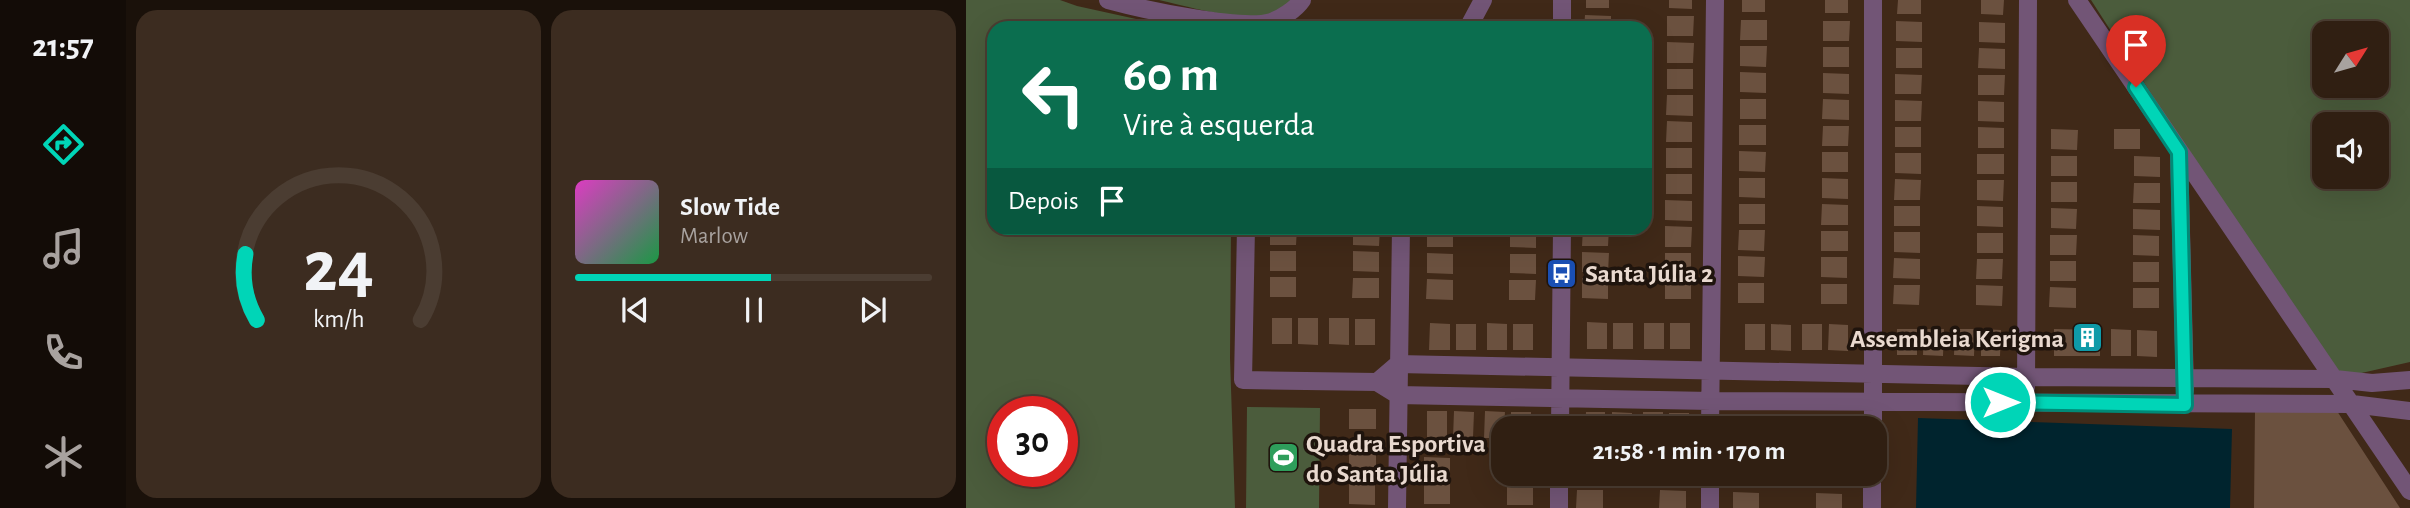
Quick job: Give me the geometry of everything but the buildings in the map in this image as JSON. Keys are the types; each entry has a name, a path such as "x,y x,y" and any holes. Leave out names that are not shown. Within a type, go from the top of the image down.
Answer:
{"street":[{"path":"1108,0 1217,21"},
{"path":"1273,21 1297,7 1302,0"},
{"path":"1472,21 1483,0"},
{"path":"1562,0 1562,21"},
{"path":"1710,416 1714,0"},
{"path":"1873,0 1873,416"},
{"path":"2025,402 2028,0"},
{"path":"2077,0 2410,491"},
{"path":"2179,152 2185,405"},
{"path":"1246,235 1243,380 1377,382 1398,395 1711,401 2352,404 2410,411"},
{"path":"1397,508 1401,235"},
{"path":"1560,416 1562,235"},
{"path":"1377,382 1398,364 2026,377 2335,379 2372,383 2410,380"},
{"path":"1559,486 1559,508"},
{"path":"1710,486 1710,508"},
{"path":"1872,486 1872,508"}],"green space":[{"path":"966,0 1060,0 1145,21 987,21 987,235 1231,235 1230,358 1235,508 966,508"},
{"path":"1159,0 1293,0 1281,10 1266,15 1248,16 1209,12"},
{"path":"2091,0 2410,0 2410,362 2335,379"},
{"name":"Quadra Esportiva do Santa Júlia","path":"1247,407 1320,408 1319,508 1246,508"}],"water":[{"path":"1918,418 2232,429 2230,508 1916,508"}],"place":[{"name":"Santa Júlia 2","path":"1562,273"},
{"name":"Assembleia Kerigma","path":"2087,338"},
{"name":"Quadra Esportiva do Santa Júlia","path":"1283,458"}],"route":[{"path":"2000,402 2185,405 2179,152 2136,87"}]}
